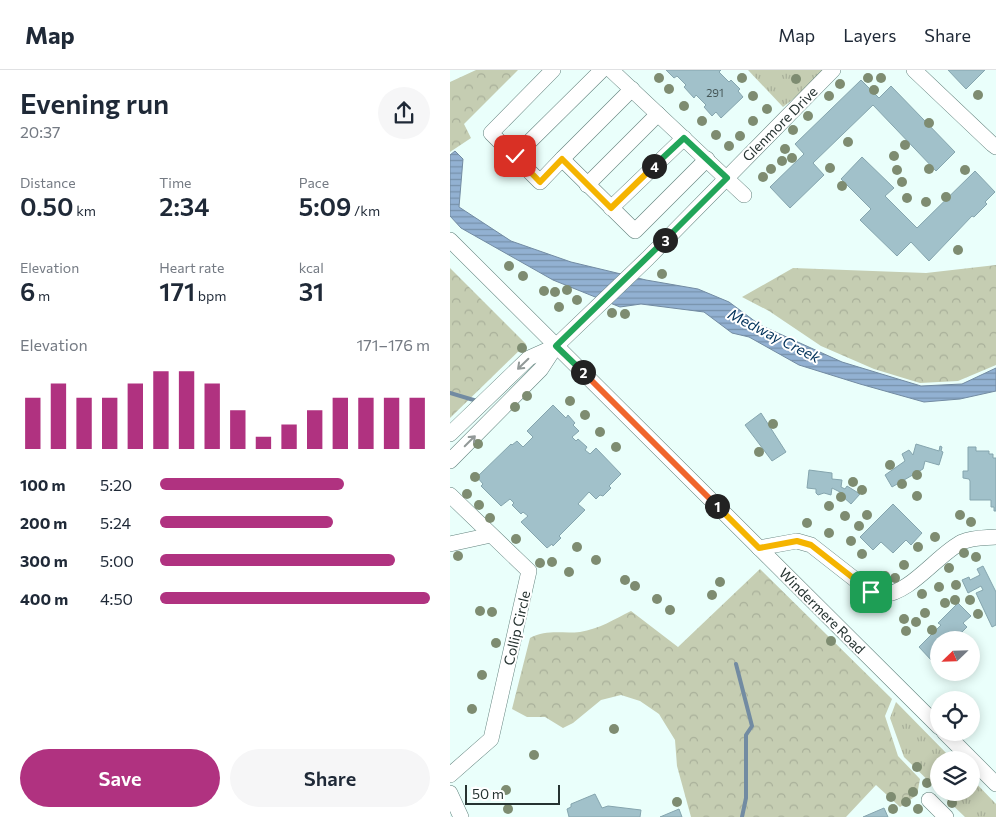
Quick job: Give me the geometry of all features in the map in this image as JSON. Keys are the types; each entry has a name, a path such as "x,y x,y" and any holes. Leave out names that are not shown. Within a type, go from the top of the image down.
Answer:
{"street":[{"path":"554,70 491,133 540,182 632,89"},
{"path":"515,156 602,70"},
{"path":"611,70 744,195"},
{"name":"Glenmore Drive","path":"556,346 648,258 834,70"},
{"path":"914,70 996,146"},
{"path":"587,185 658,114"},
{"path":"611,208 684,138"},
{"path":"562,159 635,231 707,159"},
{"name":"Windermere Road","path":"450,240 930,718"},
{"path":"450,434 528,358 556,346"},
{"path":"450,461 541,369 556,346"},
{"name":"Collip Circle","path":"450,495 530,572 491,739 450,775"},
{"path":"450,544 492,535"},
{"path":"759,548 797,541 811,545 871,592 882,595 897,590 912,581 960,543 972,538 996,538"},
{"path":"953,741 996,784"},
{"path":"450,793 461,817"},
{"path":"929,800 946,817"}],"green space":[{"path":"476,70 518,70 464,124 471,138 450,152 450,82"},
{"path":"748,70 831,70 783,107"},
{"path":"996,265 996,365 958,381 920,383 874,369 821,346 769,311 742,297 793,268 926,273"},
{"path":"450,268 526,344 450,418"},
{"path":"760,569 892,699 885,716 898,756 920,779 917,795 900,807 876,785 846,817 691,817 677,766 675,740 659,714 640,701 621,695 601,700 573,723 563,728 545,717 527,717 512,709 530,638 549,633 587,631 631,611 678,647"},
{"path":"896,702 930,737 930,741 934,741 944,751 930,751 930,782 904,757 890,718"},
{"path":"980,787 996,804 996,817 965,817 948,801 980,801"}],"water":[{"name":"Medway Creek","path":"455,151 463,159 459,207 511,241 571,262 646,280 698,289 729,302 760,325 842,362 921,386 962,384 996,368 996,391 960,399 924,402 799,365 749,337 732,333 704,312 641,304 620,307 553,280 461,228 450,216 450,155"}],"building":[{"path":"666,70 721,70 719,72 740,89 738,91 743,97 721,118 716,112 712,116 704,107 706,105 696,95 694,98 684,87 686,85 677,76 674,78"},
{"path":"948,70 985,70 966,89"},
{"path":"861,80 879,98 891,86 955,152 936,171 873,105 813,163 824,175 790,208 770,187 804,154 795,144"},
{"path":"862,157 894,188 885,196 917,228 975,171 995,192 985,202 987,204 974,217 972,216 929,261 911,242 897,256 860,220 871,209 841,179"},
{"path":"553,405 566,418 568,415 575,423 573,425 579,431 572,437 576,441 578,439 587,447 585,450 590,454 596,448 621,474 609,486 611,488 603,496 600,495 596,499 589,492 578,504 585,510 559,536 561,538 553,546 552,544 547,548 521,522 528,516 523,512 521,514 512,505 514,503 510,499 501,506 481,486 483,484 477,477 511,444 517,441 523,447 533,437 527,431"},
{"path":"761,413 786,452 772,461 745,425"},
{"path":"916,444 939,451 940,446 942,447 941,451 943,452 939,465 925,461 923,469 892,487 885,475 905,461 902,454 909,450 913,455"},
{"path":"968,447 976,447 976,451 989,451 989,454 993,454 993,458 996,458 996,511 994,511 994,507 991,507 991,500 970,500 970,481 963,478 963,471 968,471"},
{"path":"809,470 832,473 832,479 842,480 841,487 845,489 847,486 860,494 851,504 841,495 842,493 832,488 831,495 824,493 818,495 816,489 807,488"},
{"path":"893,504 922,533 911,545 906,540 893,553 881,542 873,550 860,537"},
{"path":"983,566 996,592 996,625 992,627 976,593 983,590 981,586 968,593 962,580 969,577 970,580 980,575 977,569"},
{"path":"958,603 971,616 963,623 967,627 963,631 935,631 941,625 938,623"},
{"path":"930,636 930,659 919,647"},
{"path":"595,794 602,808 608,806 641,810 640,817 569,817 567,809 571,807 571,804"},
{"path":"884,808 888,817 863,817"},
{"path":"679,809 682,817 660,817"}],"waterway":[{"path":"450,393 477,401"},
{"path":"736,664 752,726 746,735 746,798 742,817"}],"route":[{"path":"515,156 540,182 562,159 611,208 684,138 727,178 648,258 556,346 759,548 797,541 811,545 871,592"}]}
